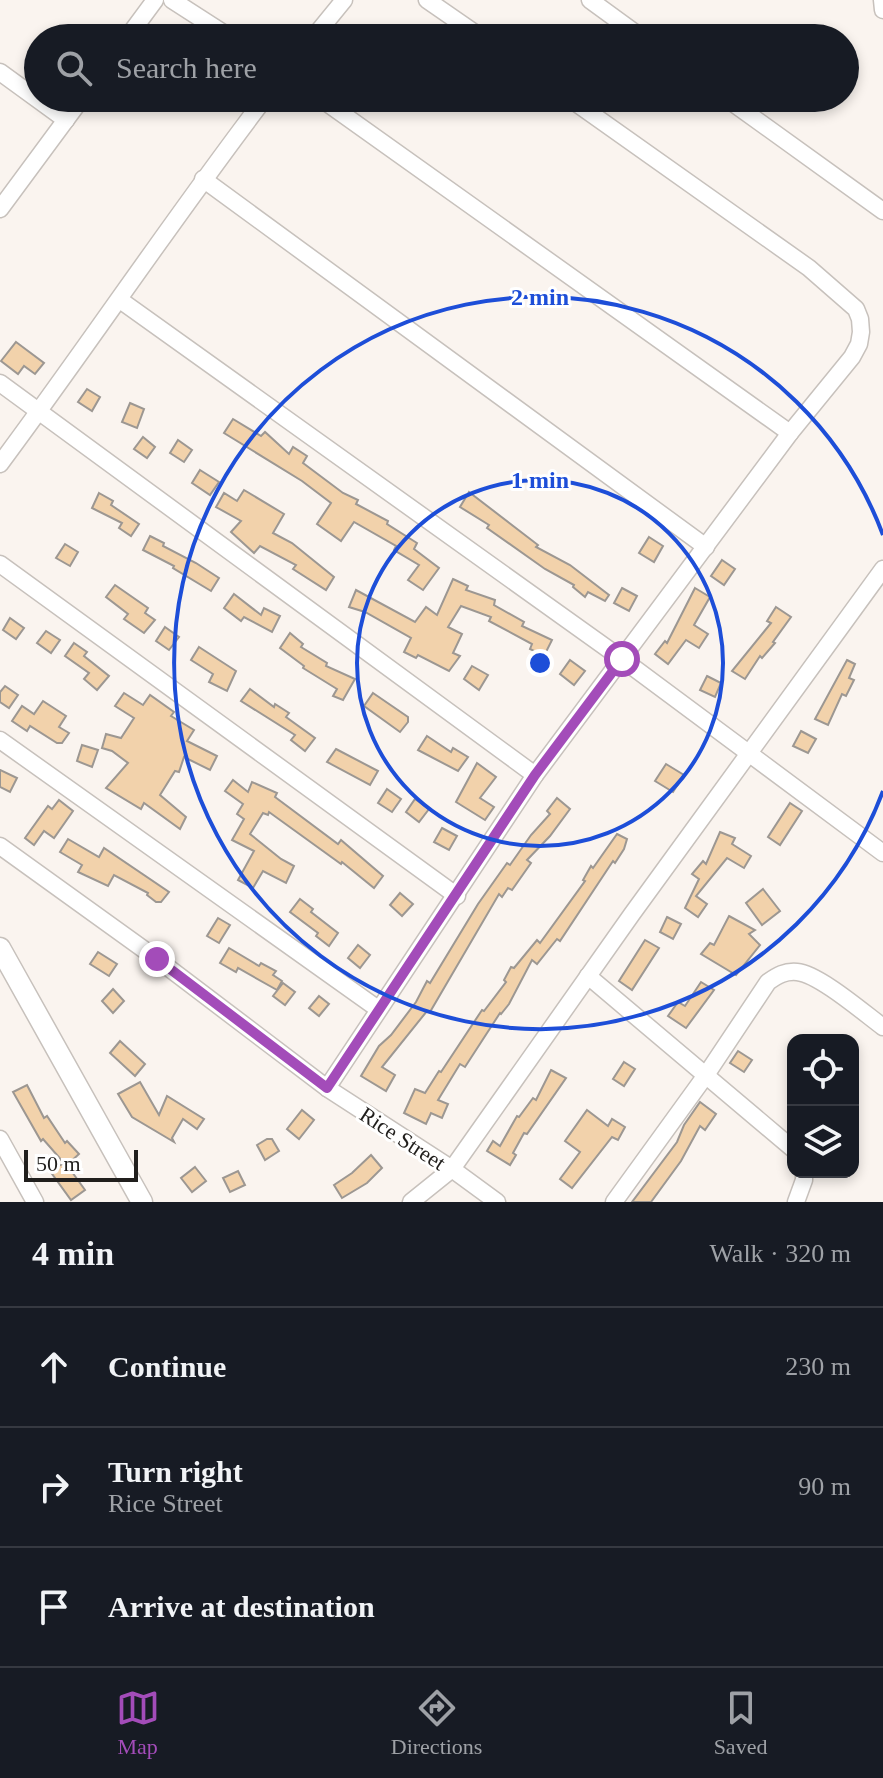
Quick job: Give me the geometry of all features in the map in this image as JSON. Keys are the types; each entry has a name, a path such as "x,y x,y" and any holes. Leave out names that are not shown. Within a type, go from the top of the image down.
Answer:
{"street":[{"path":"137,24 155,0"},
{"path":"172,0 209,24"},
{"path":"324,24 344,0"},
{"path":"427,0 462,24"},
{"path":"590,0 623,24"},
{"path":"882,0 883,10"},
{"path":"0,72 24,89"},
{"path":"55,112 66,120"},
{"path":"0,209 72,112"},
{"path":"0,464 254,112"},
{"path":"340,112 790,433"},
{"path":"327,1088 535,775 790,433 842,372 859,344 860,319 856,309 809,268 589,112"},
{"path":"745,112 883,211"},
{"path":"203,179 706,547"},
{"path":"120,300 622,659 883,853"},
{"path":"0,383 535,775"},
{"path":"0,564 457,896"},
{"path":"411,1202 452,1169 747,754 883,569"},
{"path":"0,740 378,1009"},
{"name":"Rice Street","path":"0,846 157,959 327,1088 497,1202"},
{"path":"0,948 142,1202"},
{"path":"614,1202 706,1075 768,982 780,974 802,973 815,979 883,1027"},
{"path":"588,976 787,1144"},
{"path":"0,1139 35,1202"},
{"path":"796,1202 804,1178"}],"building":[{"path":"16,342 44,363 35,374 24,366 18,374 1,361"},
{"path":"87,389 100,397 92,411 78,402"},
{"path":"130,403 144,409 137,428 122,422"},
{"path":"233,419 261,436 265,432 289,454 293,447 307,456 303,463 343,493 358,500 356,504 388,521 387,524 417,543 414,549 439,568 423,590 408,580 419,565 394,550 396,546 354,522 341,541 317,524 331,503 302,481 224,433"},
{"path":"143,437 155,447 147,458 134,449"},
{"path":"178,440 192,450 184,462 170,453"},
{"path":"200,470 219,482 210,495 192,483"},
{"path":"244,490 284,514 273,533 292,543 334,577 326,590 293,569 296,565 260,546 254,553 231,532 241,521 216,507 224,493 237,501"},
{"path":"469,492 538,545 536,547 570,565 609,595 605,601 588,592 585,597 574,585 545,569 487,528 489,525 460,507"},
{"path":"99,493 139,524 131,536 119,528 122,523 92,508"},
{"path":"150,536 219,578 211,591 143,550"},
{"path":"649,537 663,546 654,562 639,553"},
{"path":"65,544 78,552 70,566 56,558"},
{"path":"722,560 735,569 724,585 711,576"},
{"path":"453,579 468,586 466,590 495,600 494,605 524,622 522,626 552,640 544,656 530,649 532,644 489,621 491,617 461,606 448,627 462,634 453,653 460,656 449,671 418,655 416,658 404,652 411,638 365,612 349,607 356,590 415,622 426,607 437,615"},
{"path":"115,585 148,608 145,613 155,620 144,633 124,619 128,614 106,597"},
{"path":"622,588 637,596 629,611 614,603"},
{"path":"695,588 710,597 694,625 708,634 699,648 686,640 668,664 655,654 665,641 667,643"},
{"path":"234,594 261,615 264,608 280,616 272,632 244,617 241,621 224,608"},
{"path":"776,607 791,617 775,643 762,658 760,656 745,679 732,671 771,623 767,621"},
{"path":"10,618 24,628 16,639 3,630"},
{"path":"165,627 179,637 169,650 156,641"},
{"path":"46,631 60,640 51,653 37,643"},
{"path":"290,633 303,644 301,647 327,663 326,666 355,679 343,700 333,696 337,689 303,668 280,648"},
{"path":"74,643 87,652 84,656 109,676 97,690 84,679 89,673 65,656"},
{"path":"199,647 236,671 227,691 209,682 213,674 191,660"},
{"path":"570,660 585,671 574,685 560,674"},
{"path":"847,660 855,664 849,678 854,680 846,696 842,694 828,725 815,719"},
{"path":"472,666 488,675 479,690 464,679"},
{"path":"707,676 721,683 715,697 700,690"},
{"path":"5,686 18,695 9,708 0,702 0,692"},
{"path":"250,689 274,707 275,704 289,713 286,717 315,738 305,751 291,740 295,735 241,701"},
{"path":"124,693 143,705 150,695 174,712 171,716 194,730 187,741 217,756 210,770 184,757 179,772 175,771 160,795 186,817 180,829 144,803 141,809 106,788 128,763 102,748 106,734 121,738 134,718 115,706"},
{"path":"373,693 408,717 400,732 364,706"},
{"path":"43,701 66,716 59,727 69,733 62,743 30,726 27,731 12,721 22,706 34,714"},
{"path":"801,731 816,739 808,753 793,746"},
{"path":"427,736 451,752 453,748 468,757 458,771 418,750"},
{"path":"82,745 98,750 92,767 77,761"},
{"path":"336,749 378,771 370,785 327,762"},
{"path":"477,763 496,777 480,798 494,807 485,820 456,802"},
{"path":"666,764 684,775 673,792 655,781"},
{"path":"0,770 17,778 10,792 0,787"},
{"path":"233,780 248,792 252,782 277,793 275,797 338,844 341,840 383,876 374,888 269,812 268,815 263,813 250,834 294,866 286,883 263,871 253,888 238,880 254,851 232,840 244,819 237,814 243,804 225,791"},
{"path":"387,789 401,799 392,812 378,803"},
{"path":"557,798 570,809 527,860 531,863 512,890 508,888 502,897 499,894 430,1012 427,1011 382,1067 395,1075 386,1091 361,1076 379,1046 416,1002 427,981 430,983 507,863 510,865 550,814 547,811"},
{"path":"415,799 429,809 419,822 406,812"},
{"path":"59,800 73,811 54,838 44,831 34,845 25,838 48,806 52,809"},
{"path":"790,803 802,811 780,845 768,837"},
{"path":"442,828 457,836 449,850 434,842"},
{"path":"720,832 735,838 732,844 751,856 744,868 727,858 696,896 707,904 698,917 685,908 699,879 692,874 703,861 706,864"},
{"path":"617,834 627,839 624,849 560,941 557,939 537,964 532,960 509,1004 465,1067 460,1064 438,1100 448,1104 442,1118 431,1113 426,1124 404,1113 415,1089 425,1093 482,1010 506,982 504,980 511,967 514,968 537,940 540,943 585,881 591,866 593,868"},
{"path":"68,839 99,857 104,848 169,892 161,902 156,902 148,893 114,875 108,886 78,872 82,865 60,852"},
{"path":"763,889 780,911 762,925 746,903"},
{"path":"400,893 413,904 402,916 390,905"},
{"path":"300,899 338,933 329,946 316,936 318,933 290,912"},
{"path":"729,916 755,930 749,934 760,945 736,975 701,954 710,943 714,945"},
{"path":"667,917 681,924 673,939 660,932"},
{"path":"218,918 230,925 219,943 207,936"},
{"path":"645,940 659,948 632,990 619,981"},
{"path":"358,945 370,955 360,968 348,958"},
{"path":"229,948 259,966 261,963 276,971 273,975 282,981 277,990 238,968 236,972 220,963"},
{"path":"98,952 117,964 109,976 90,964"},
{"path":"701,982 714,990 686,1028 668,1016 678,1002 685,1006"},
{"path":"283,983 295,992 285,1005 273,996"},
{"path":"113,989 124,1001 113,1013 102,1001"},
{"path":"319,996 329,1004 319,1016 309,1008"},
{"path":"120,1041 145,1064 135,1076 110,1053"},
{"path":"738,1051 752,1060 744,1072 730,1063"},
{"path":"624,1062 635,1069 624,1086 613,1079"},
{"path":"551,1070 566,1078 527,1134 524,1133 510,1165 487,1151 493,1141 500,1146 517,1116 533,1098 536,1100"},
{"path":"140,1082 159,1115 167,1096 204,1119 197,1129 183,1119 172,1138 174,1142 132,1117 118,1094"},
{"path":"27,1085 44,1118 47,1116 65,1143 67,1141 79,1154 67,1165 85,1190 71,1200 50,1171 64,1163 43,1139 41,1141 13,1092"},
{"path":"700,1102 716,1114 705,1130 700,1126 681,1161 651,1202 632,1202 677,1142 684,1125"},
{"path":"302,1110 314,1120 299,1139 287,1129"},
{"path":"587,1110 608,1126 612,1119 625,1127 618,1140 612,1137 572,1188 560,1179 580,1152 565,1141"},
{"path":"272,1139 279,1151 265,1160 257,1145"},
{"path":"371,1155 382,1168 367,1183 342,1198 334,1185"},
{"path":"195,1167 206,1181 192,1192 181,1178"},
{"path":"238,1171 245,1185 230,1192 223,1178"}],"route":[{"path":"157,959 327,1088 535,775 622,659"}]}
